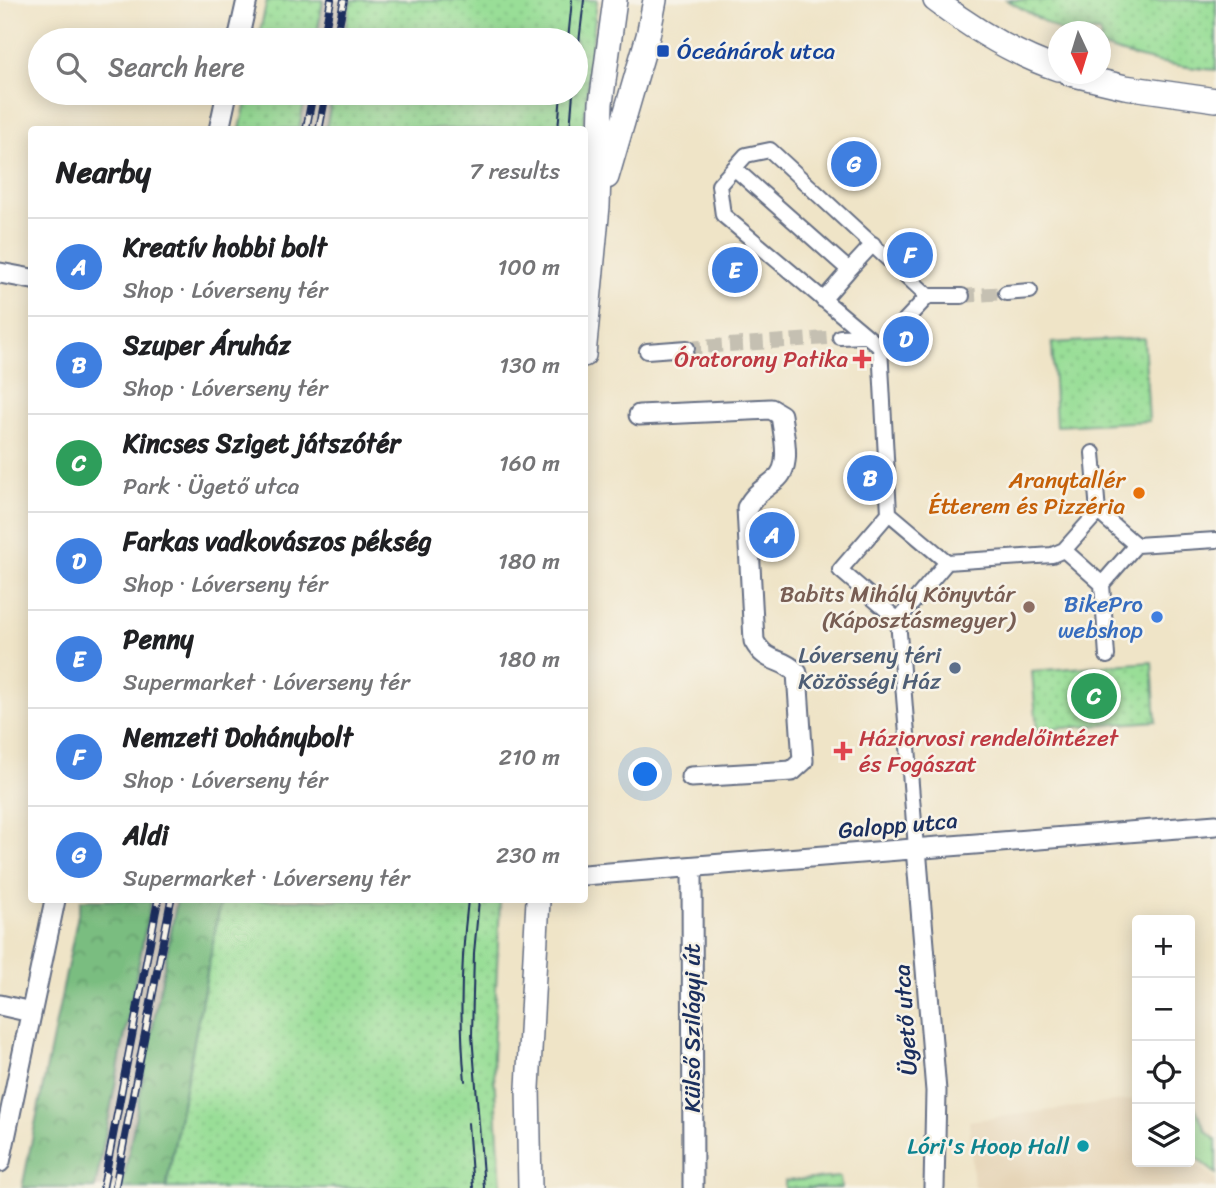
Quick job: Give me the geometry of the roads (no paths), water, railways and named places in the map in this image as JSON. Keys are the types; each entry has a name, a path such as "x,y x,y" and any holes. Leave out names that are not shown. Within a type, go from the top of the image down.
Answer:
{"street":[{"path":"241,28 247,0"},
{"path":"588,312 598,206 601,103 615,0"},
{"path":"598,206 648,36 655,0"},
{"path":"935,0 978,31 1048,64"},
{"path":"1111,84 1216,100"},
{"path":"220,126 224,105"},
{"path":"880,347 723,215 719,186 746,155 770,150 928,296 962,296"},
{"path":"734,168 849,270"},
{"path":"823,300 873,244"},
{"path":"0,273 28,278"},
{"path":"1006,293 1030,291"},
{"path":"898,620 840,570 889,513 880,347 928,296"},
{"path":"840,337 866,336"},
{"path":"647,351 687,348"},
{"path":"639,415 771,409 781,415 785,467 778,479 755,494 747,508 754,641 760,652 772,660 788,663 797,673 803,761 792,771 691,777"},
{"path":"1093,453 1098,512 1136,545 1216,540"},
{"path":"889,513 947,562 1052,555 1064,550 1098,512"},
{"path":"1102,584 1136,545"},
{"path":"1064,550 1102,584 1107,656"},
{"path":"916,848 898,620 947,562"},
{"name":"Galopp utca","path":"588,876 1216,825"},
{"name":"Ügető utca","path":"916,848 936,1091 934,1188"},
{"name":"Külső Szilágyi út","path":"692,867 692,1188"},
{"path":"0,1162 54,903"},
{"path":"530,1188 528,1088 538,903"},
{"path":"0,1005 31,1012"}],"tunnel":[{"path":"962,296 1006,293"},
{"path":"687,348 840,337"}],"tram line":[{"path":"569,28 572,0"},
{"path":"581,28 584,0"},
{"path":"558,126 560,105"},
{"path":"570,126 572,105"},
{"path":"465,1081 462,990 468,903"},
{"path":"479,903 474,953 472,1035 484,1188"},
{"path":"468,1123 473,1188"}],"railway":[{"path":"325,28 331,0"},
{"path":"338,28 344,0"},
{"path":"307,126 311,105"},
{"path":"320,126 324,105"},
{"path":"103,1188 157,903"},
{"path":"115,1188 170,903"}],"place":[{"name":"Óceánárok utca","path":"663,51"},
{"name":"Aldi","path":"854,164"},
{"name":"Nemzeti Dohánybolt","path":"910,255"},
{"name":"Penny","path":"735,270"},
{"name":"Farkas vadkovászos pékség","path":"906,339"},
{"name":"Óratorony Patika","path":"862,359"},
{"name":"Szuper Áruház","path":"870,478"},
{"name":"Aranytallér Étterem és Pizzéria","path":"1139,493"},
{"name":"Kreatív hobbi bolt","path":"772,535"},
{"name":"Babits Mihály Könyvtár (Káposztásmegyer)","path":"1029,607"},
{"name":"BikePro webshop","path":"1157,617"},
{"name":"Lóverseny téri Közösségi Ház","path":"955,668"},
{"name":"Kincses Sziget játszótér","path":"1094,696"},
{"name":"Háziorvosi rendelőintézet és Fogászat","path":"843,751"},
{"name":"Lóri's Hoop Hall","path":"1083,1146"}]}
